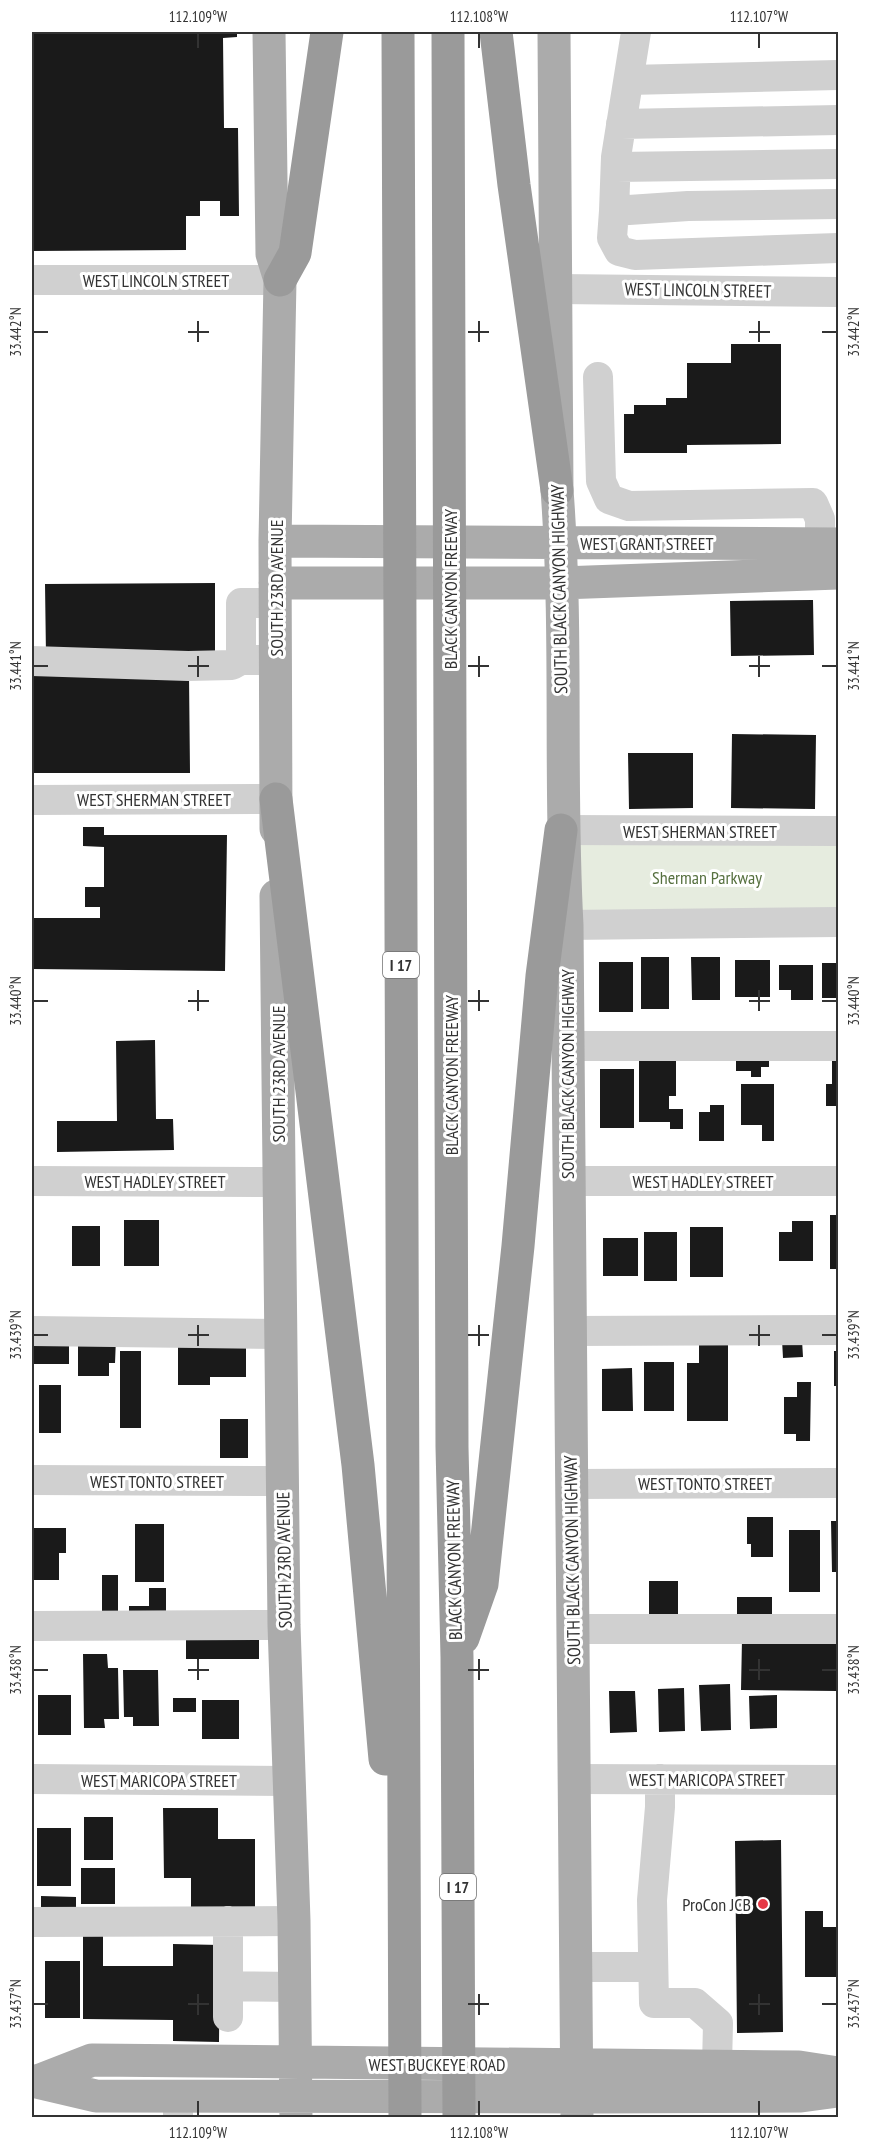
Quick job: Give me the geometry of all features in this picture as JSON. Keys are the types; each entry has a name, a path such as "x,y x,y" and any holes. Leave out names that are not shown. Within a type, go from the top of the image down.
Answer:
{"highway":[{"path":"280,280 295,253 327,32"},
{"name":"I 17","path":"398,32 405,2118"},
{"name":"BLACK CANYON FREEWAY","path":"448,32 452,1424 457,1657 459,2118"},
{"path":"496,32 514,185 557,476"},
{"path":"276,799 358,1465 388,1791 405,1898"},
{"path":"457,1657 482,1584 518,1246 542,976 561,830"}],"main road":[{"name":"SOUTH 23RD AVENUE","path":"269,32 272,254 280,280 275,541 278,1182 287,1781 294,1921 296,2107"},
{"name":"SOUTH BLACK CANYON HIGHWAY","path":"554,32 558,289 557,476 561,542 561,830 567,925 566,1046 574,1629 577,2107"},
{"name":"WEST GRANT STREET","path":"275,541 829,544"},
{"name":"WEST GRANT STREET","path":"275,593 333,583 561,583 838,573"},
{"name":"WEST BUCKEYE ROAD","path":"35,2081 92,2060 799,2067 838,2073"},
{"name":"WEST BUCKEYE ROAD","path":"35,2081 96,2096 178,2107 296,2107 345,2096 521,2097 577,2107 801,2096 838,2091"}],"street":[{"path":"636,32 616,166 612,238 619,251 635,255 838,248"},
{"path":"628,80 838,75"},
{"path":"621,124 838,120"},
{"path":"616,166 838,164"},
{"path":"615,211 688,206 838,204"},
{"name":"WEST LINCOLN STREET","path":"32,280 280,280"},
{"name":"WEST LINCOLN STREET","path":"558,289 838,292"},
{"path":"598,377 601,481 609,500 629,507 813,504 829,544"},
{"path":"557,476 600,463"},
{"path":"241,660 241,603 275,593"},
{"path":"32,662 199,666 232,665 241,660 275,660"},
{"name":"WEST SHERMAN STREET","path":"32,800 276,799"},
{"name":"WEST SHERMAN STREET","path":"561,830 838,831"},
{"path":"567,925 838,922"},
{"path":"566,1046 838,1046"},
{"name":"WEST HADLEY STREET","path":"32,1181 278,1182"},
{"name":"WEST HADLEY STREET","path":"568,1181 838,1181"},
{"path":"570,1331 838,1330"},
{"path":"32,1331 281,1334"},
{"name":"WEST TONTO STREET","path":"32,1480 283,1481"},
{"name":"WEST TONTO STREET","path":"571,1484 838,1483"},
{"path":"32,1626 284,1625"},
{"path":"574,1629 838,1629"},
{"name":"WEST MARICOPA STREET","path":"32,1779 287,1781"},
{"name":"WEST MARICOPA STREET","path":"575,1779 838,1779"},
{"path":"660,1779 660,1807 652,1900 654,2003 695,2003 718,2023 717,2066"},
{"path":"228,1921 228,2017"},
{"path":"32,1922 294,1921"},
{"path":"576,1967 653,1967"},
{"path":"228,1986 295,1987"}],"green space":[{"name":"Sherman Parkway","path":"838,837 838,915 580,912 579,842"}],"building":[{"path":"32,32 237,32 237,37 223,38 224,128 238,128 239,216 220,216 220,201 200,201 200,216 186,216 186,250 32,251"},
{"path":"731,344 781,344 781,444 687,445 687,453 624,453 624,414 634,414 634,405 666,405 666,398 687,398 687,363 731,363"},
{"path":"215,583 215,655 46,656 45,584"},
{"path":"813,600 814,655 731,656 730,601"},
{"path":"189,675 190,773 32,773 32,676"},
{"path":"732,734 816,735 815,809 731,808"},
{"path":"628,753 693,753 693,808 629,809"},
{"path":"83,827 104,827 104,835 227,835 225,971 32,969 32,918 100,918 100,907 85,907 85,887 104,887 104,847 83,846"},
{"path":"641,957 669,957 669,1009 641,1009"},
{"path":"691,957 720,957 720,1000 692,1000"},
{"path":"735,960 770,960 770,997 735,997"},
{"path":"599,962 633,962 633,1012 599,1012"},
{"path":"822,963 838,963 838,998 822,998"},
{"path":"779,965 813,965 813,1000 791,1000 791,990 779,990"},
{"path":"155,1040 156,1119 173,1119 174,1150 57,1152 57,1121 117,1121 116,1041"},
{"path":"736,1053 769,1057 769,1067 761,1067 761,1077 751,1077 751,1071 736,1071"},
{"path":"639,1060 676,1060 676,1096 669,1096 669,1109 683,1109 683,1129 670,1129 670,1122 639,1122"},
{"path":"832,1060 838,1060 838,1106 826,1106 826,1084 832,1084"},
{"path":"600,1069 634,1069 634,1128 600,1128"},
{"path":"741,1084 774,1084 774,1141 762,1141 762,1125 741,1125"},
{"path":"710,1105 724,1105 724,1141 699,1141 699,1112 710,1112"},
{"path":"830,1215 838,1215 838,1269 830,1269"},
{"path":"124,1220 159,1220 159,1266 124,1266"},
{"path":"792,1221 813,1221 813,1261 779,1261 779,1232 792,1232"},
{"path":"72,1226 100,1226 100,1266 72,1266"},
{"path":"690,1227 723,1227 723,1277 690,1277"},
{"path":"644,1232 677,1232 677,1281 644,1281"},
{"path":"603,1238 638,1238 638,1276 603,1276"},
{"path":"116,1338 115,1363 109,1363 109,1376 78,1376 78,1345"},
{"path":"32,1339 69,1339 69,1364 32,1364"},
{"path":"699,1339 728,1339 728,1421 687,1421 687,1363 699,1363"},
{"path":"782,1340 802,1340 803,1357 783,1358"},
{"path":"178,1346 246,1346 246,1377 210,1377 210,1385 178,1385"},
{"path":"120,1351 141,1351 141,1428 120,1428"},
{"path":"834,1351 838,1351 838,1386 834,1386"},
{"path":"644,1362 674,1362 674,1411 644,1411"},
{"path":"632,1368 633,1411 602,1411 602,1369"},
{"path":"797,1382 811,1382 810,1441 796,1441 796,1434 784,1434 784,1397 797,1397"},
{"path":"39,1385 61,1385 61,1433 39,1433"},
{"path":"220,1419 248,1419 248,1458 220,1458"},
{"path":"747,1517 773,1517 773,1557 751,1557 751,1544 747,1544"},
{"path":"831,1521 838,1521 838,1572 832,1572"},
{"path":"135,1524 164,1524 164,1582 135,1582"},
{"path":"32,1528 66,1528 66,1553 59,1553 59,1580 32,1580"},
{"path":"789,1530 820,1530 820,1592 789,1592"},
{"path":"102,1575 118,1575 118,1619 102,1619"},
{"path":"649,1581 678,1581 678,1615 649,1615"},
{"path":"149,1588 166,1588 166,1617 129,1617 129,1606 149,1606"},
{"path":"737,1597 772,1597 772,1618 737,1618"},
{"path":"186,1635 259,1635 259,1659 186,1659"},
{"path":"742,1639 772,1643 838,1644 838,1691 741,1690"},
{"path":"83,1654 107,1654 108,1668 118,1668 119,1719 104,1719 105,1728 84,1728"},
{"path":"123,1670 158,1670 159,1726 133,1726 133,1717 124,1717"},
{"path":"730,1684 731,1730 701,1731 699,1685"},
{"path":"684,1688 685,1731 659,1732 658,1689"},
{"path":"609,1691 635,1691 637,1732 610,1733"},
{"path":"38,1695 71,1695 71,1735 38,1735"},
{"path":"777,1695 777,1728 750,1729 749,1696"},
{"path":"173,1698 196,1698 196,1712 173,1712"},
{"path":"202,1700 239,1700 239,1739 202,1739"},
{"path":"163,1808 218,1808 218,1839 255,1839 255,1918 191,1918 191,1878 164,1878"},
{"path":"84,1817 113,1817 113,1860 84,1860"},
{"path":"37,1828 71,1828 71,1886 37,1886"},
{"path":"781,1840 783,2032 737,2033 735,1841"},
{"path":"81,1868 115,1868 115,1904 81,1904"},
{"path":"41,1896 76,1897 76,1915 41,1914"},
{"path":"805,1911 823,1911 823,1927 838,1927 838,1977 805,1977"},
{"path":"83,1932 103,1932 103,1966 173,1966 173,1944 220,1945 219,2042 173,2041 173,2020 83,2019"},
{"path":"45,1961 80,1961 80,2018 45,2018"}],"place":[{"name":"ProCon JCB","path":"763,1904"}]}
